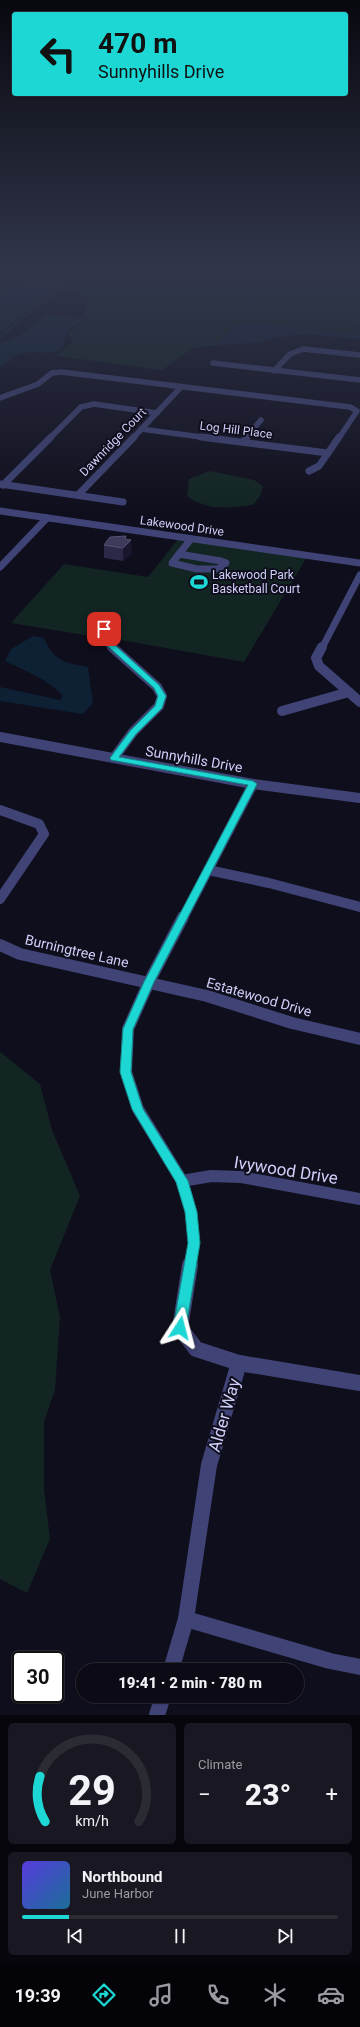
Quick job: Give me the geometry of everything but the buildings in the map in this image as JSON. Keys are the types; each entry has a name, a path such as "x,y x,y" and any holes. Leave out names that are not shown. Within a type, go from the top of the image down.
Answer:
{"street":[{"path":"274,371 288,354"},
{"path":"344,354 360,356"},
{"path":"213,364 360,380"},
{"path":"0,398 38,384 52,373 61,372 350,407 357,411 319,466 309,471"},
{"name":"Dawnridge Court","path":"78,495 181,387"},
{"path":"1,484 82,407 94,404 156,413"},
{"path":"243,442 261,420"},
{"name":"Log Hill Place","path":"141,429 328,453"},
{"path":"1,484 123,502"},
{"name":"Lakewood Drive","path":"0,511 360,564"},
{"path":"0,567 47,518"},
{"path":"179,554 226,563 222,568 217,570 174,565 172,563 190,539"},
{"path":"360,575 316,658 319,666 360,702"},
{"path":"104,629 103,639 157,686 162,696 159,706 133,732 114,758"},
{"path":"282,711 349,692"},
{"name":"Sunnyhills Drive","path":"0,737 253,784 360,798"},
{"name":"Alder Way","path":"173,1663 186,1619 209,1465 239,1363 196,1349 180,1328 194,1243 191,1212 182,1181 138,1109 126,1072 128,1029 149,982 253,784"},
{"path":"0,810 39,824 44,834 0,899"},
{"path":"208,870 269,883 360,907"},
{"name":"Burningtree Lane","path":"0,945 20,954 149,982"},
{"name":"Estatewood Drive","path":"149,982 207,996 292,1023 360,1039"},
{"name":"Ivywood Drive","path":"182,1181 211,1176 241,1177 337,1196 360,1199"},
{"path":"239,1363 360,1383"},
{"path":"186,1619 330,1661 360,1667"},
{"path":"157,1715 161,1703"}],"green space":[{"path":"58,354 184,354 162,370 56,356"},
{"path":"210,471 254,480 263,486 260,496 253,505 218,507 202,504 187,496 189,479"},
{"path":"179,538 307,557 244,662 110,638 120,631 113,622 98,622 88,627 91,636 11,623 64,564 148,577"},
{"path":"0,1052 40,1084 52,1130 80,1196 50,1270 60,1317 55,1390 44,1422 44,1489 50,1539 27,1593 0,1579"}],"water":[{"path":"0,354 20,354 14,357 0,368"},
{"path":"33,636 44,638 52,652 61,660 88,667 93,703 83,714 0,701 0,687 60,700 63,696 43,680 5,661 11,649"}],"place":[{"name":"Lakewood Park Basketball Court","path":"199,582"}],"route":[{"path":"104,629 103,639 157,686 162,696 159,706 133,732 114,758 253,784 149,982 128,1029 126,1072 138,1109 182,1181 191,1212 194,1243 180,1328"}]}
